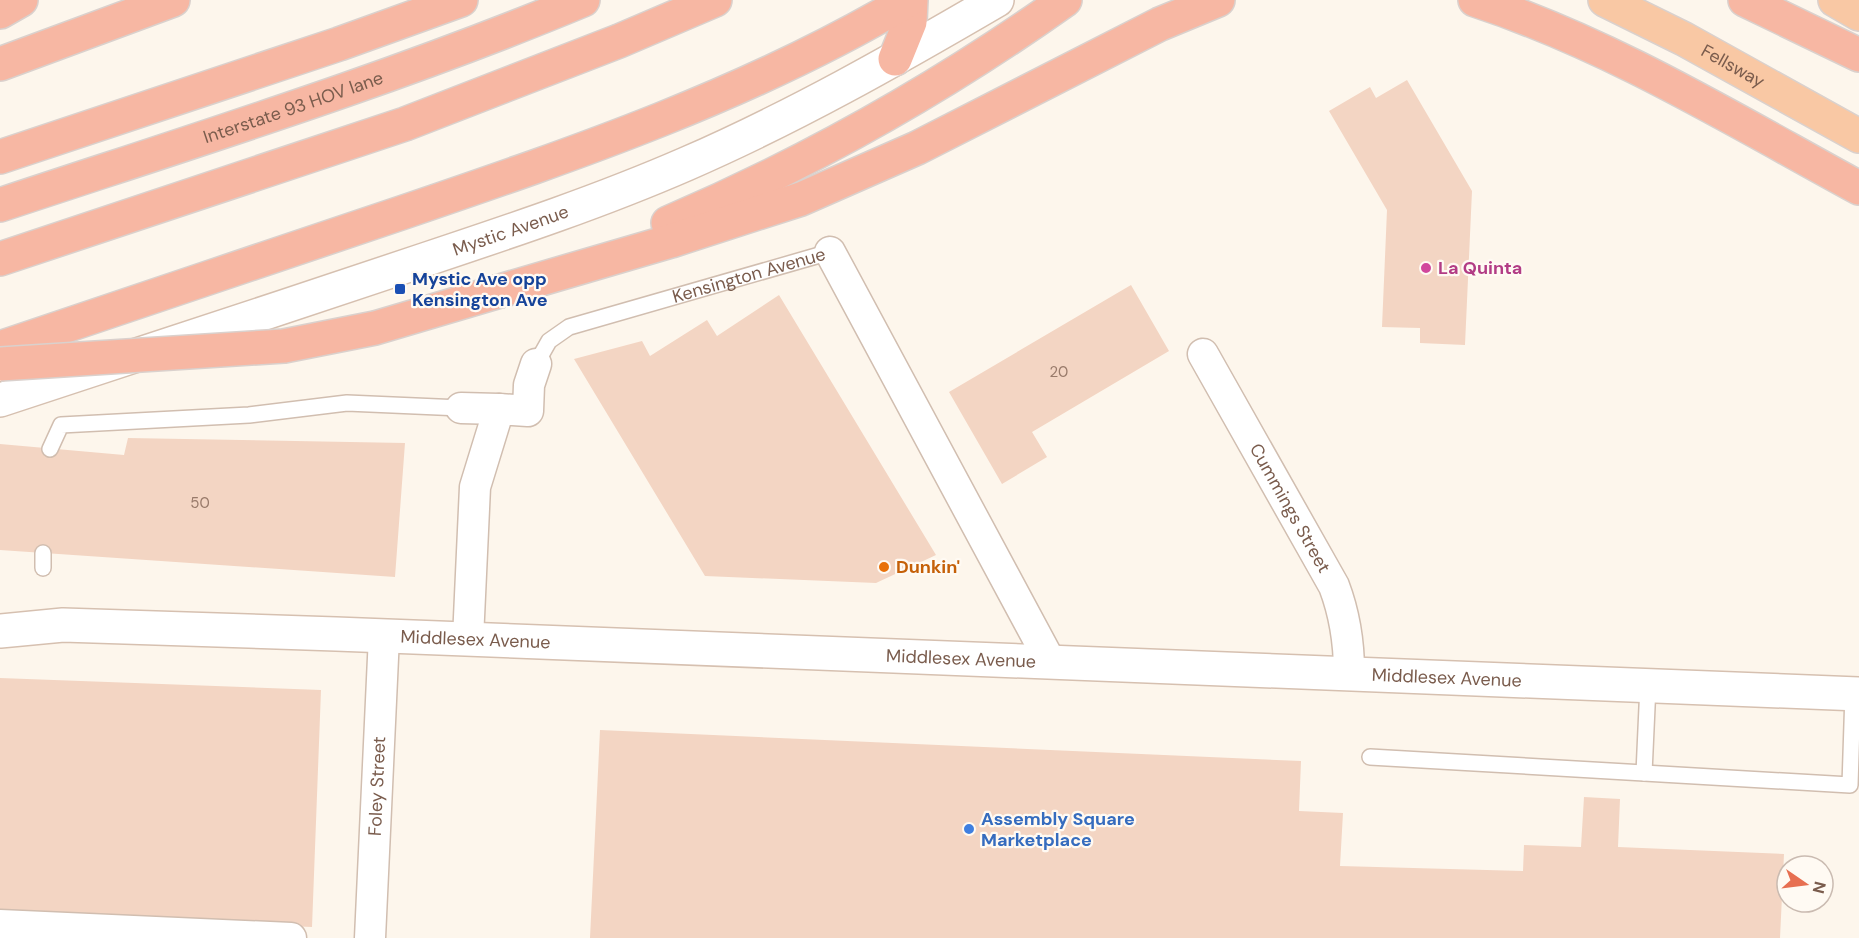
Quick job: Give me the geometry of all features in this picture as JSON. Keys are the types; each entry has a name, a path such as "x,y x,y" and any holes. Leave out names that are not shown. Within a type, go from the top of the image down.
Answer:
{"highway":[{"path":"0,12 21,0"},
{"path":"0,64 173,0"},
{"path":"0,157 339,44 461,0"},
{"name":"Interstate 93 HOV lane","path":"0,205 356,86 464,48 584,0"},
{"path":"0,259 405,124 619,41 715,0"},
{"path":"0,348 528,170 671,117 805,56 910,0 910,22 895,59"},
{"path":"500,291 633,238 781,170 909,102 1065,0"},
{"path":"0,364 284,346 375,328 671,241 801,199 917,148 1160,24 1218,0"},
{"path":"1475,0 1571,37 1620,60 1859,188"},
{"name":"Fellsway","path":"1605,0 1684,39 1859,136"},
{"path":"1745,0 1859,55"},
{"path":"1835,0 1859,14"}],"main road":[{"name":"Mystic Avenue","path":"0,400 341,288 606,197 688,164 768,125 895,59 997,0"},
{"name":"Middlesex Avenue","path":"0,611 63,625"},
{"name":"Middlesex Avenue","path":"0,631 63,625 1856,693"}],"street":[{"name":"Kensington Avenue","path":"830,252 1051,663"},
{"name":"Cummings Street","path":"1203,354 1334,586 1343,611 1349,640 1348,672"},
{"name":"Kensington Avenue","path":"498,410 528,411 529,384 536,364"},
{"path":"461,408 498,410 475,487 468,639"},
{"name":"Foley Street","path":"370,938 384,636"},
{"path":"0,925 291,938"}],"lane":[{"name":"Kensington Avenue","path":"536,364 549,341 569,327 830,252"},
{"path":"50,449 61,425 249,415 347,403 461,408"},
{"path":"1644,773 1648,685"},
{"path":"1370,757 1850,785 1856,693"}],"building":[{"name":"La Quinta","path":"1407,80 1472,191 1465,345 1420,343 1420,328 1382,327 1387,210 1329,111 1370,87 1376,98"},
{"path":"1131,285 1169,351 1032,432 1047,457 1002,484 949,392"},
{"path":"779,295 936,555 876,583 705,576 574,359 642,341 650,356 707,320 717,336"},
{"path":"128,438 405,443 395,577 0,550 0,444 124,455"},
{"path":"0,678 321,690 312,927 0,915"},
{"name":"Assembly Square Marketplace","path":"600,730 1301,761 1299,811 1343,813 1340,866 1523,871 1524,845 1581,847 1584,797 1620,799 1618,847 1784,854 1775,854 1775,914 1781,914 1780,938 590,938"}],"place":[{"name":"La Quinta","path":"1426,268"},
{"name":"Mystic Ave opp Kensington Ave","path":"400,289"},
{"name":"Dunkin'","path":"884,567"},
{"name":"Assembly Square Marketplace","path":"969,829"}]}
